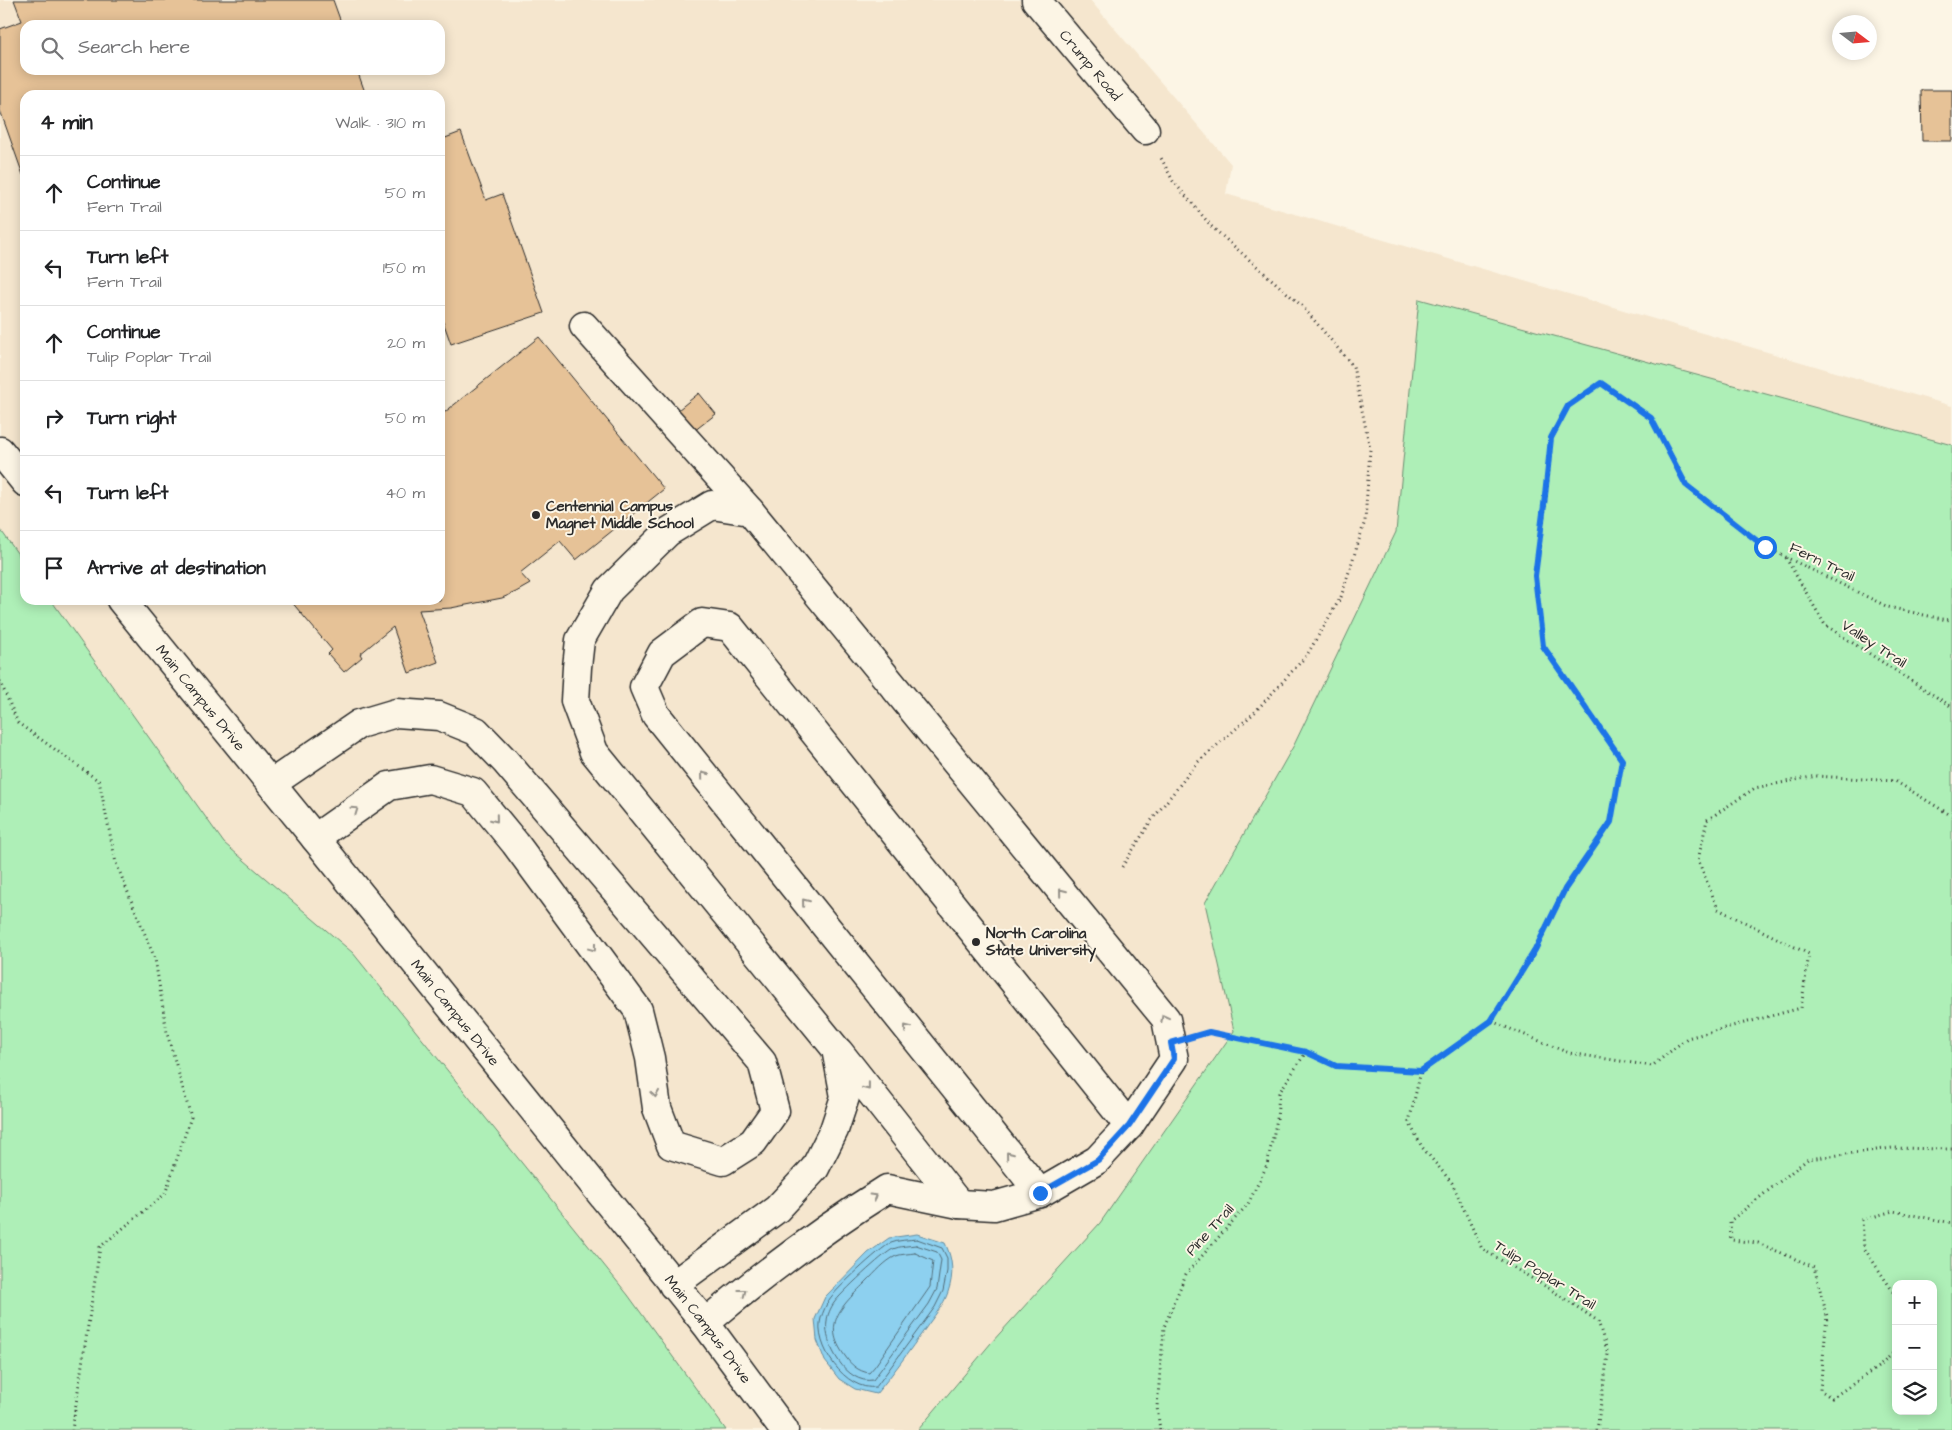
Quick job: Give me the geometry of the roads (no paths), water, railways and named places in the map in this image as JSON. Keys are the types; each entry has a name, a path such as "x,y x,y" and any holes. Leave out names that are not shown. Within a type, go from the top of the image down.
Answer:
{"main road":[{"name":"Crump Road","path":"1036,0 1145,130"},
{"path":"584,326 750,511 1166,1019 1174,1059 1129,1126 1098,1160 1040,1193 994,1206 959,1204 887,1189 844,1216 705,1323"},
{"path":"0,452 20,476"},
{"path":"750,511 712,505 668,532 609,590 580,640 576,667 575,701 594,752 836,1049 959,1204"},
{"name":"Main Campus Drive","path":"125,605 705,1323 784,1430"},
{"path":"1040,1193 656,715 644,687 662,654 702,623 730,627 1129,1126"},
{"path":"271,784 359,724 396,713 439,716 476,731 511,768 762,1062 775,1111 752,1142 723,1161 671,1145 657,1108 650,1058 638,1010 520,851 473,792 430,779 390,786 315,838"},
{"path":"673,1285 777,1209 815,1168 834,1130 845,1097 836,1049"}],"water":[{"path":"917,1234 945,1243 952,1267 950,1286 946,1297 907,1354 876,1394 855,1389 839,1379 825,1361 817,1340 815,1319 825,1297 868,1253 889,1238"}],"place":[{"name":"Centennial Campus Magnet Middle School","path":"536,515"},
{"name":"North Carolina State University","path":"976,942"}]}
